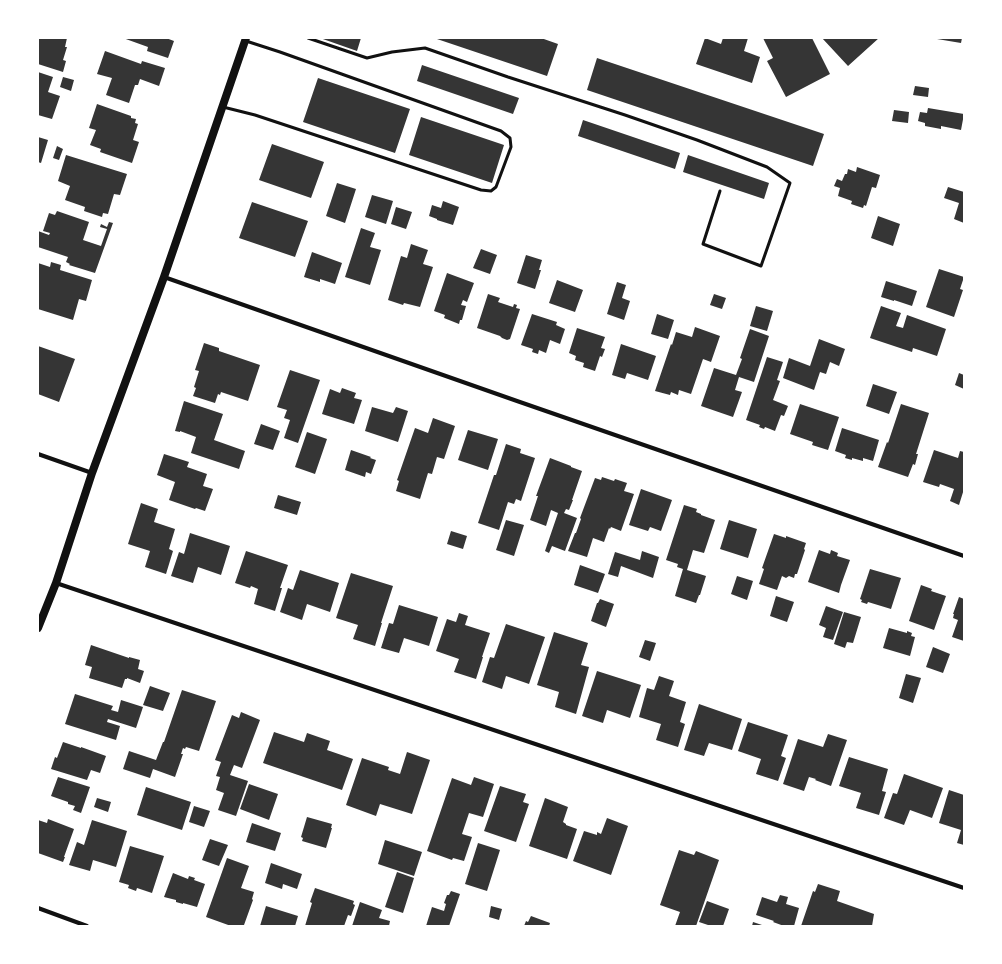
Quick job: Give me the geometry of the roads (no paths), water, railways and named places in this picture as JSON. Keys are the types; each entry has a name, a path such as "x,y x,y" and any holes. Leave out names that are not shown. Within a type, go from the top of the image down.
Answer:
{"main road":[{"path":"38,628 56,583 92,473 164,277 246,39"}],"street":[{"path":"164,277 509,399 964,556"},
{"path":"38,454 92,473"},
{"path":"56,583 964,888"},
{"path":"38,908 87,926"}],"lane":[{"path":"308,38 366,58 392,52 425,48 697,140 767,167 790,183 761,266 703,244 720,191"},
{"path":"223,107 255,115 481,190 491,192 496,187 510,147 510,138 501,131 246,39"}]}
